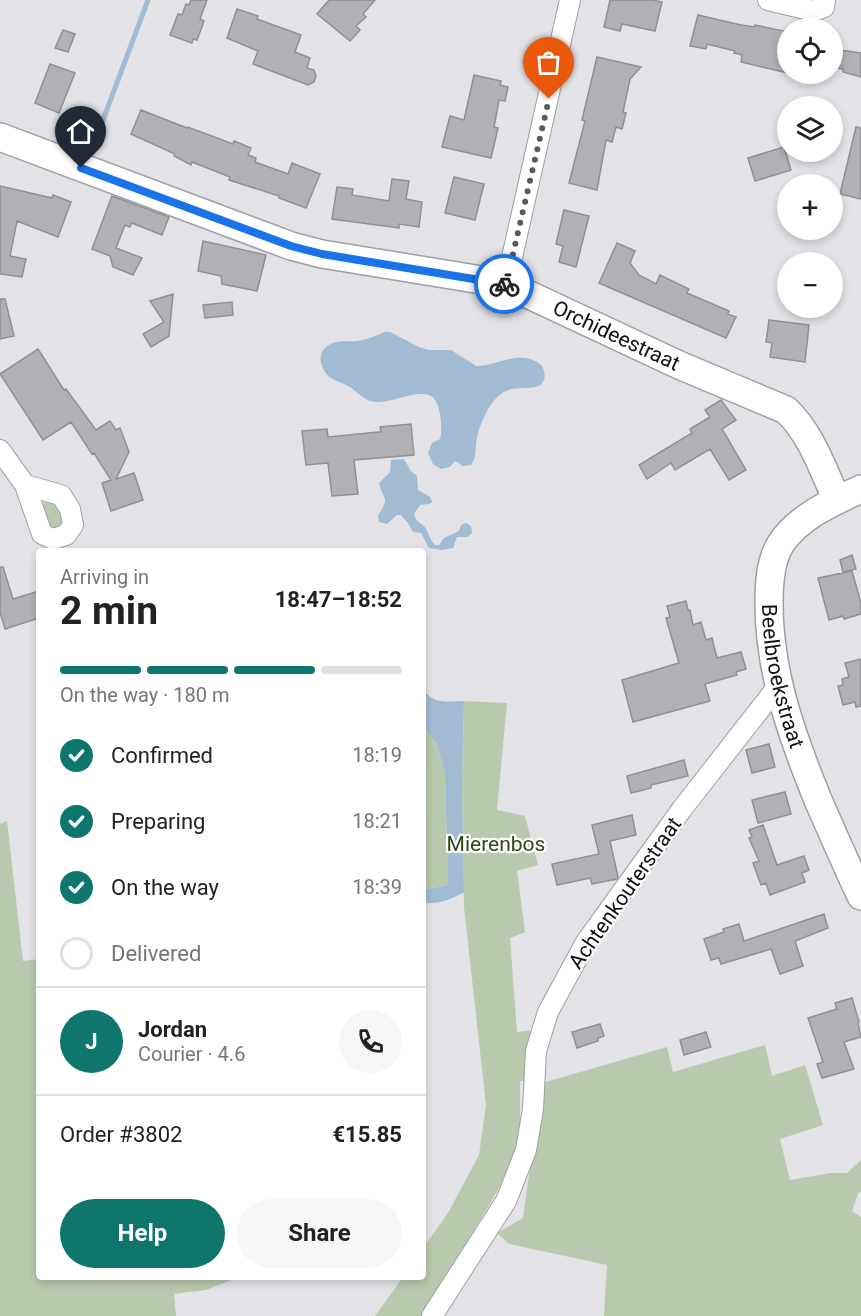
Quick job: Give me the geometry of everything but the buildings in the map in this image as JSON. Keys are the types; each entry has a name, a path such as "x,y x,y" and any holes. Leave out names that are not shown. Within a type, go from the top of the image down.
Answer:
{"street":[{"path":"506,284 570,0"},
{"path":"778,1 814,11 824,7 825,0"},
{"name":"Orchideestraat","path":"0,137 291,246 322,254 506,284 679,365 786,410 794,417 849,494"},
{"path":"0,450 25,485"},
{"name":"Beelbroekstraat","path":"849,494 797,526 780,545 774,557 769,587 769,623 778,686 800,755 844,862 861,896"},
{"name":"Achtenkouterstraat","path":"432,1316 506,1202 526,1150 533,1109 536,1051 548,1012 586,942 682,809 778,686"}],"green space":[{"path":"54,500 63,517 63,523 55,528 49,527 42,506 47,501"},
{"name":"Mierenbos","path":"464,701 507,703 497,810 525,816 538,865 517,871 525,932 510,938 517,1032 536,1030 531,1080 520,1081 520,1134 511,1168 423,1316 375,1316 401,1280 426,1280 426,1244 448,1213 479,1155 486,1105 464,907 462,785"},
{"path":"426,730 437,744 445,774 447,885 426,889"},
{"path":"7,821 23,961 36,959 36,1280 231,1280 206,1290 174,1294 176,1316 0,1316 0,824"},
{"path":"765,1045 772,1076 805,1065 823,1125 780,1139 790,1180 831,1173 847,1173 861,1160 861,1192 858,1193 852,1211 861,1217 861,1316 604,1316 607,1265 509,1244 497,1233 523,1218 542,1083 667,1047 673,1072"}],"water":[{"path":"390,332 429,350 451,350 476,366 526,358 542,366 544,380 539,386 518,388 501,394 491,405 481,425 471,465 463,466 455,461 450,467 441,469 433,464 428,453 432,443 440,439 441,429 439,410 431,396 419,394 382,402 371,401 349,386 334,380 322,365 321,354 330,344 364,340"},
{"path":"404,459 417,476 418,490 430,497 432,502 420,505 414,514 416,520 426,528 435,545 439,545 444,538 459,531 461,525 466,523 471,526 472,533 467,537 457,537 453,548 441,550 429,548 421,533 413,532 401,515 397,515 387,524 379,522 378,515 385,499 379,483 390,472 391,460"},
{"path":"426,693 437,700 464,701 462,785 464,892 445,901 426,903 426,889 447,885 448,879 445,774 437,744 426,730"}],"waterway":[{"path":"94,144 148,0"}],"way so far":[{"path":"504,284 506,284 549,99"}],"route":[{"path":"81,168 291,246 322,254 504,284"}]}
